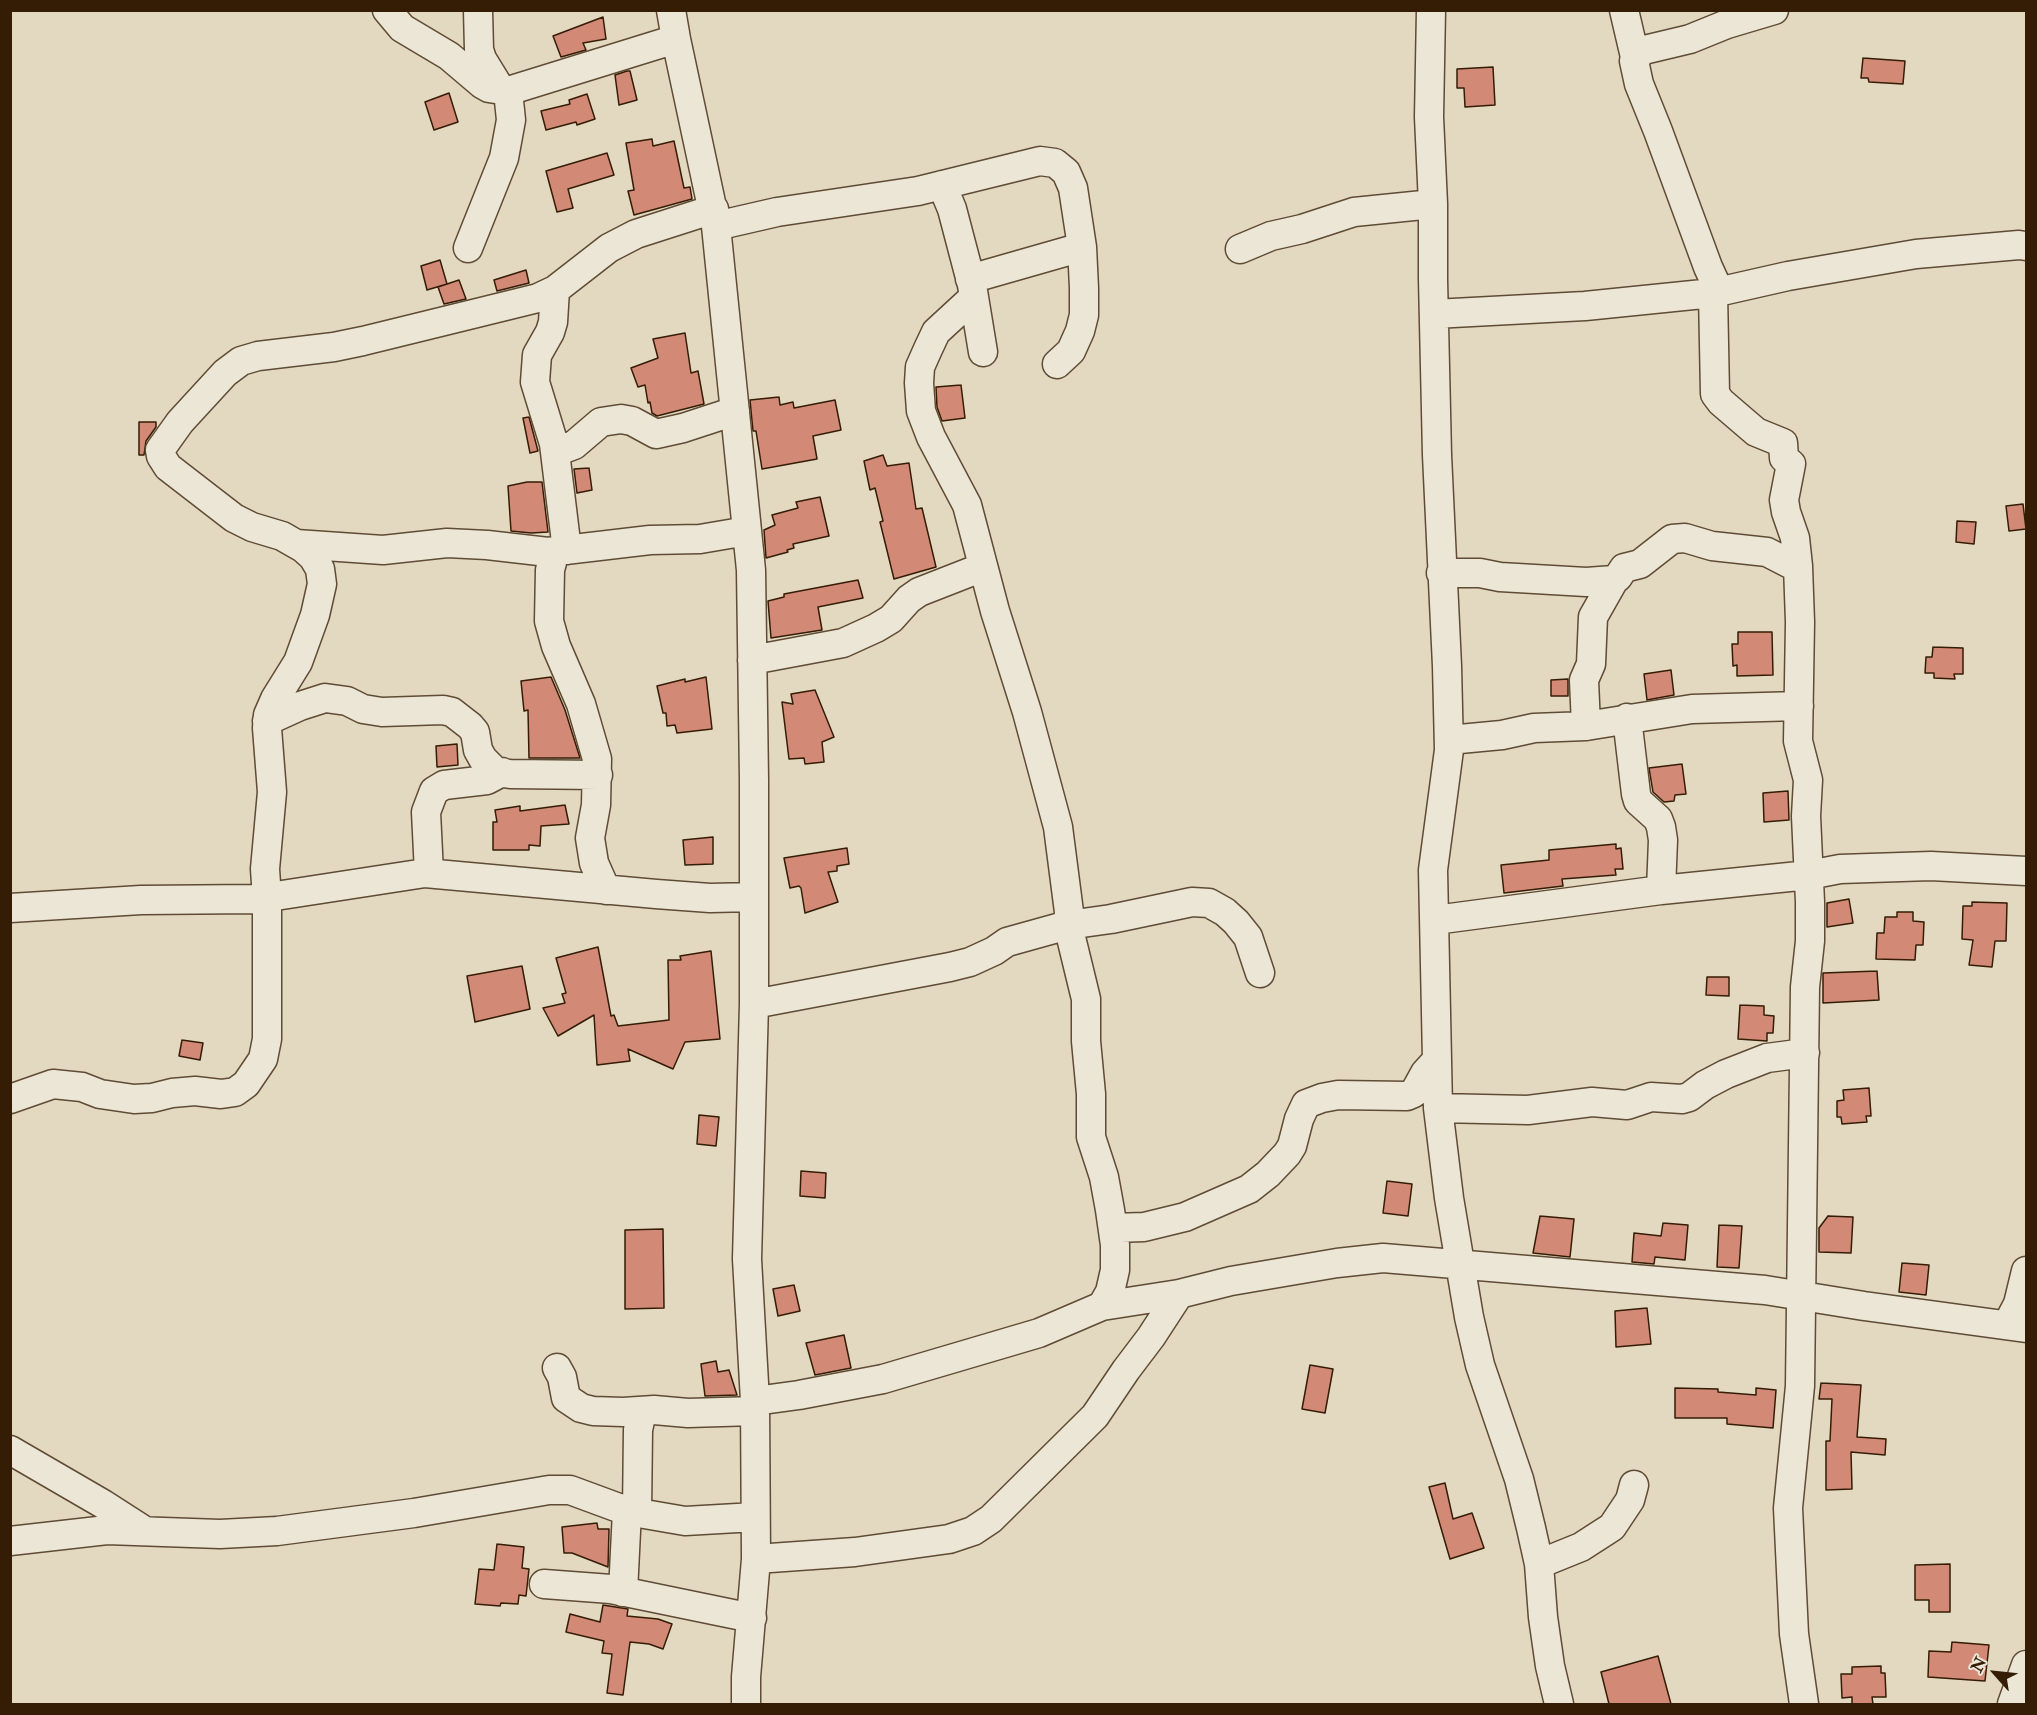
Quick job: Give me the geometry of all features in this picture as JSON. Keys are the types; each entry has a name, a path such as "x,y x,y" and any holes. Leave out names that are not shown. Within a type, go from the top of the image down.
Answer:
{"street":[{"path":"387,10 402,28 449,56 482,84 489,88 505,90 676,39"},
{"path":"468,248 504,158 511,120 505,90 482,59 479,50 478,10"},
{"path":"672,10 676,39 715,218 751,570 754,1004 747,1259 755,1406 756,1559 746,1677 746,1704"},
{"path":"1431,10 1429,117 1433,204 1437,455 1449,740 1447,771 1433,870 1438,1108 1460,1266 1480,1365 1519,1479 1539,1564 1543,1617 1550,1666 1559,1704"},
{"path":"1624,10 1639,84 1716,292 1715,393 1721,402 1756,432 1783,442 1784,458 1791,464 1784,500 1785,512 1795,538 1798,568 1800,622 1798,741 1808,780 1800,885 1810,941 1805,987 1800,1386 1788,1509 1794,1634 1804,1704"},
{"path":"1635,57 1644,50 1690,39 1774,10"},
{"path":"10,1099 52,1084 82,1087 100,1094 134,1099 195,1091 235,1092 246,1084 262,1059 267,1039 266,869 272,792 267,721 274,699 298,662 320,601 322,584 320,568 313,557 296,544 234,518 182,480 168,467 160,450 196,403 225,373 241,361 258,356 334,347 363,341 538,298 555,290 609,248 636,234 715,218 777,212 918,191 1040,161 1055,163 1066,172 1073,188 1082,247 1084,315 1077,341 1071,351 1057,364"},
{"path":"942,185 952,209 972,288 983,352"},
{"path":"1240,249 1271,236 1302,229 1354,212 1433,204"},
{"path":"1434,314 1585,306 1716,292 1788,276 1916,254 2026,246"},
{"path":"1082,247 972,288 936,332 920,367 919,383 921,411 925,424 967,505 995,611 1021,689 1058,827 1069,912 1068,926 1086,999 1091,1137 1104,1177 1115,1245 1115,1270 1110,1292 1102,1306"},
{"path":"555,290 554,322 537,354 535,367 535,382 555,452 561,550 550,570 550,627 560,658 582,704 597,759 598,775 590,838 591,851 606,890"},
{"path":"555,452 574,445 601,422 621,419 632,421 656,434 735,411"},
{"path":"296,544 383,550 447,543 561,550 650,540 700,539 747,531"},
{"path":"1586,726 1584,680 1591,664 1593,617 1614,580 1624,568 1640,564 1672,539 1684,538 1712,546 1767,552 1798,568"},
{"path":"752,660 843,643 891,619 909,599 919,592 983,567"},
{"path":"1441,573 1480,573 1500,577 1586,582 1614,580"},
{"path":"267,721 300,706 326,698 347,701 363,709 382,712 443,710 452,712 470,726 475,732 478,750 483,759 496,772 598,775"},
{"path":"1449,740 1502,735 1534,728 1586,726 1692,709 1799,706"},
{"path":"1628,718 1638,801 1658,819 1661,827 1663,840 1661,890"},
{"path":"429,873 426,812 434,791 444,785 487,780 502,772"},
{"path":"1435,920 1661,890 1800,885 1840,869 1931,866 2026,872"},
{"path":"10,908 141,900 267,898 429,873 710,898 754,897"},
{"path":"754,1004 904,977 970,962 994,951 1006,942 1068,926 1192,902 1209,903 1225,912 1236,922 1248,938 1260,973"},
{"path":"1438,1108 1528,1110 1592,1102 1627,1105 1651,1097 1682,1099 1726,1074 1767,1058 1805,1053"},
{"path":"1113,1228 1144,1227 1185,1217 1249,1189 1268,1174 1287,1154 1292,1146 1299,1119 1306,1104 1338,1095 1407,1096 1414,1093 1425,1073 1436,1061"},
{"path":"556,1368 562,1377 566,1398 581,1408 593,1411 688,1413 755,1406 883,1379 1039,1333 1102,1306 1179,1294 1231,1281 1337,1263 1383,1258 1765,1290 1864,1306 2017,1326 2018,1304 2026,1271"},
{"path":"756,1559 855,1552 938,1540 965,1533 982,1525 1008,1504 1095,1416 1179,1294"},
{"path":"623,1592 638,1431 642,1411"},
{"path":"10,1450 103,1504 147,1533"},
{"path":"1539,1564 1581,1546 1612,1527 1630,1500 1634,1485"},
{"path":"10,1541 107,1530 220,1534 277,1531 403,1515 549,1490 570,1490 632,1512 685,1521 755,1517"},
{"path":"544,1584 587,1586 752,1618"},
{"path":"2012,1704 2026,1665"}],"building":[{"path":"603,17 606,39 583,43 586,50 561,57 553,36"},
{"path":"1863,58 1905,61 1903,84 1869,82 1868,78 1861,78"},
{"path":"1493,67 1495,105 1465,107 1464,88 1457,88 1457,69"},
{"path":"630,71 637,100 619,105 615,75"},
{"path":"449,93 458,122 434,130 425,102"},
{"path":"587,94 595,119 577,125 576,122 546,130 541,111 570,104 569,100"},
{"path":"652,139 653,146 674,141 684,188 690,187 692,199 634,215 628,191 634,190 626,143"},
{"path":"607,153 614,175 568,189 573,208 557,212 546,171"},
{"path":"440,260 447,284 427,290 421,266"},
{"path":"526,270 529,283 497,291 494,280"},
{"path":"459,280 466,299 444,304 438,287"},
{"path":"685,333 691,373 698,371 704,404 657,416 652,413 650,402 648,403 645,385 638,387 631,368 658,358 653,339"},
{"path":"961,385 965,418 942,421 937,407 936,387"},
{"path":"779,397 780,405 793,402 794,408 835,400 841,430 813,436 817,459 762,469 756,431 753,431 750,400"},
{"path":"529,417 538,451 530,453 523,418"},
{"path":"139,422 156,422 156,427 146,441 144,455 139,455"},
{"path":"883,455 887,466 909,463 916,509 922,508 936,567 894,579 880,522 883,521 875,488 870,490 864,461"},
{"path":"589,468 592,490 577,493 574,469"},
{"path":"542,482 548,532 511,531 508,486"},
{"path":"820,497 829,536 793,544 794,548 787,550 788,552 766,558 764,530 775,525 772,515 798,508 796,502"},
{"path":"2023,504 2026,529 2009,531 2006,506"},
{"path":"1957,521 1976,522 1974,544 1956,542"},
{"path":"858,580 863,598 818,607 822,630 771,638 768,601 784,597 784,594"},
{"path":"1738,632 1772,632 1773,675 1737,676 1737,665 1733,666 1732,644 1738,644"},
{"path":"1933,647 1963,648 1963,674 1954,674 1955,679 1934,678 1934,673 1925,673 1926,657 1932,657"},
{"path":"1671,670 1674,695 1647,700 1644,674"},
{"path":"551,677 565,710 580,758 529,758 528,710 524,711 521,681"},
{"path":"706,677 712,729 677,733 675,725 667,726 666,713 663,713 657,686 685,679 685,682"},
{"path":"1568,679 1568,696 1551,696 1551,680"},
{"path":"815,690 834,737 822,742 824,762 805,764 804,758 789,759 782,702 793,704 791,694"},
{"path":"457,744 458,765 437,767 436,746"},
{"path":"1682,764 1686,794 1675,795 1674,801 1664,802 1653,792 1649,768"},
{"path":"1788,791 1789,820 1764,822 1763,793"},
{"path":"565,805 569,824 541,826 540,846 529,845 529,850 493,850 493,822 497,822 495,810 520,806 520,811"},
{"path":"713,837 713,864 685,865 683,840"},
{"path":"1616,844 1616,849 1621,848 1623,869 1615,869 1616,875 1562,879 1563,886 1504,893 1501,865 1549,860 1549,850"},
{"path":"847,848 849,864 837,866 837,871 828,872 838,902 805,913 801,888 799,886 790,888 784,858"},
{"path":"1849,899 1853,923 1827,927 1827,903"},
{"path":"1972,902 2007,903 2006,941 1995,941 1992,967 1969,965 1973,940 1962,939 1963,906 1972,906"},
{"path":"1897,912 1913,912 1913,921 1924,922 1923,945 1916,945 1915,960 1876,959 1877,933 1884,933 1885,917 1897,917"},
{"path":"598,947 611,1016 614,1015 618,1026 669,1020 668,960 681,960 680,956 711,951 720,1039 685,1042 673,1069 628,1049 630,1061 597,1065 594,1015 558,1036 543,1008 565,1003 562,994 566,993 556,958"},
{"path":"522,966 530,1009 475,1022 467,976"},
{"path":"1877,971 1879,1000 1823,1003 1823,973"},
{"path":"1707,977 1729,977 1729,996 1706,995"},
{"path":"1740,1005 1764,1006 1764,1015 1774,1016 1773,1033 1767,1033 1767,1041 1738,1039"},
{"path":"182,1040 203,1043 200,1060 179,1056"},
{"path":"1869,1088 1871,1116 1866,1116 1867,1122 1842,1124 1841,1117 1837,1117 1837,1101 1844,1100 1843,1090"},
{"path":"699,1115 719,1117 716,1146 697,1144"},
{"path":"801,1171 826,1173 825,1198 800,1196"},
{"path":"1387,1181 1412,1184 1408,1216 1383,1213"},
{"path":"1540,1216 1574,1219 1570,1257 1533,1253"},
{"path":"1828,1216 1853,1217 1851,1253 1819,1252 1819,1228"},
{"path":"1663,1223 1688,1225 1685,1260 1655,1257 1654,1264 1632,1262 1634,1233 1661,1236"},
{"path":"1719,1225 1742,1226 1739,1268 1717,1267"},
{"path":"663,1229 664,1308 625,1309 625,1230"},
{"path":"1902,1263 1929,1265 1926,1295 1899,1292"},
{"path":"794,1285 800,1311 778,1316 773,1289"},
{"path":"1647,1308 1651,1344 1616,1347 1615,1311"},
{"path":"844,1335 851,1368 815,1375 806,1343"},
{"path":"716,1361 718,1372 729,1370 737,1395 705,1396 701,1364"},
{"path":"1310,1365 1333,1369 1325,1413 1302,1409"},
{"path":"1821,1383 1861,1385 1857,1437 1886,1439 1885,1455 1851,1452 1852,1489 1826,1490 1826,1441 1830,1441 1832,1399 1819,1399"},
{"path":"1675,1388 1718,1389 1718,1392 1756,1395 1756,1388 1776,1390 1773,1428 1727,1424 1727,1418 1675,1418"},
{"path":"1445,1483 1453,1519 1472,1513 1484,1548 1450,1559 1429,1487"},
{"path":"597,1523 598,1529 609,1529 608,1567 572,1553 564,1553 562,1527"},
{"path":"497,1544 524,1547 522,1568 529,1569 526,1596 519,1595 518,1604 501,1603 500,1606 475,1604 479,1569 494,1570"},
{"path":"1950,1564 1950,1612 1929,1612 1929,1600 1915,1600 1915,1565"},
{"path":"603,1605 628,1609 627,1616 658,1619 672,1624 663,1649 649,1644 630,1642 623,1695 607,1693 612,1654 602,1653 604,1641 566,1632 570,1614 600,1622"},
{"path":"1952,1642 1989,1645 1985,1681 1928,1677 1929,1651 1951,1652"},
{"path":"1658,1656 1671,1704 1609,1704 1601,1672"},
{"path":"1881,1666 1881,1673 1885,1673 1886,1697 1872,1697 1873,1704 1852,1704 1852,1697 1842,1698 1841,1674 1852,1674 1852,1667"}]}
